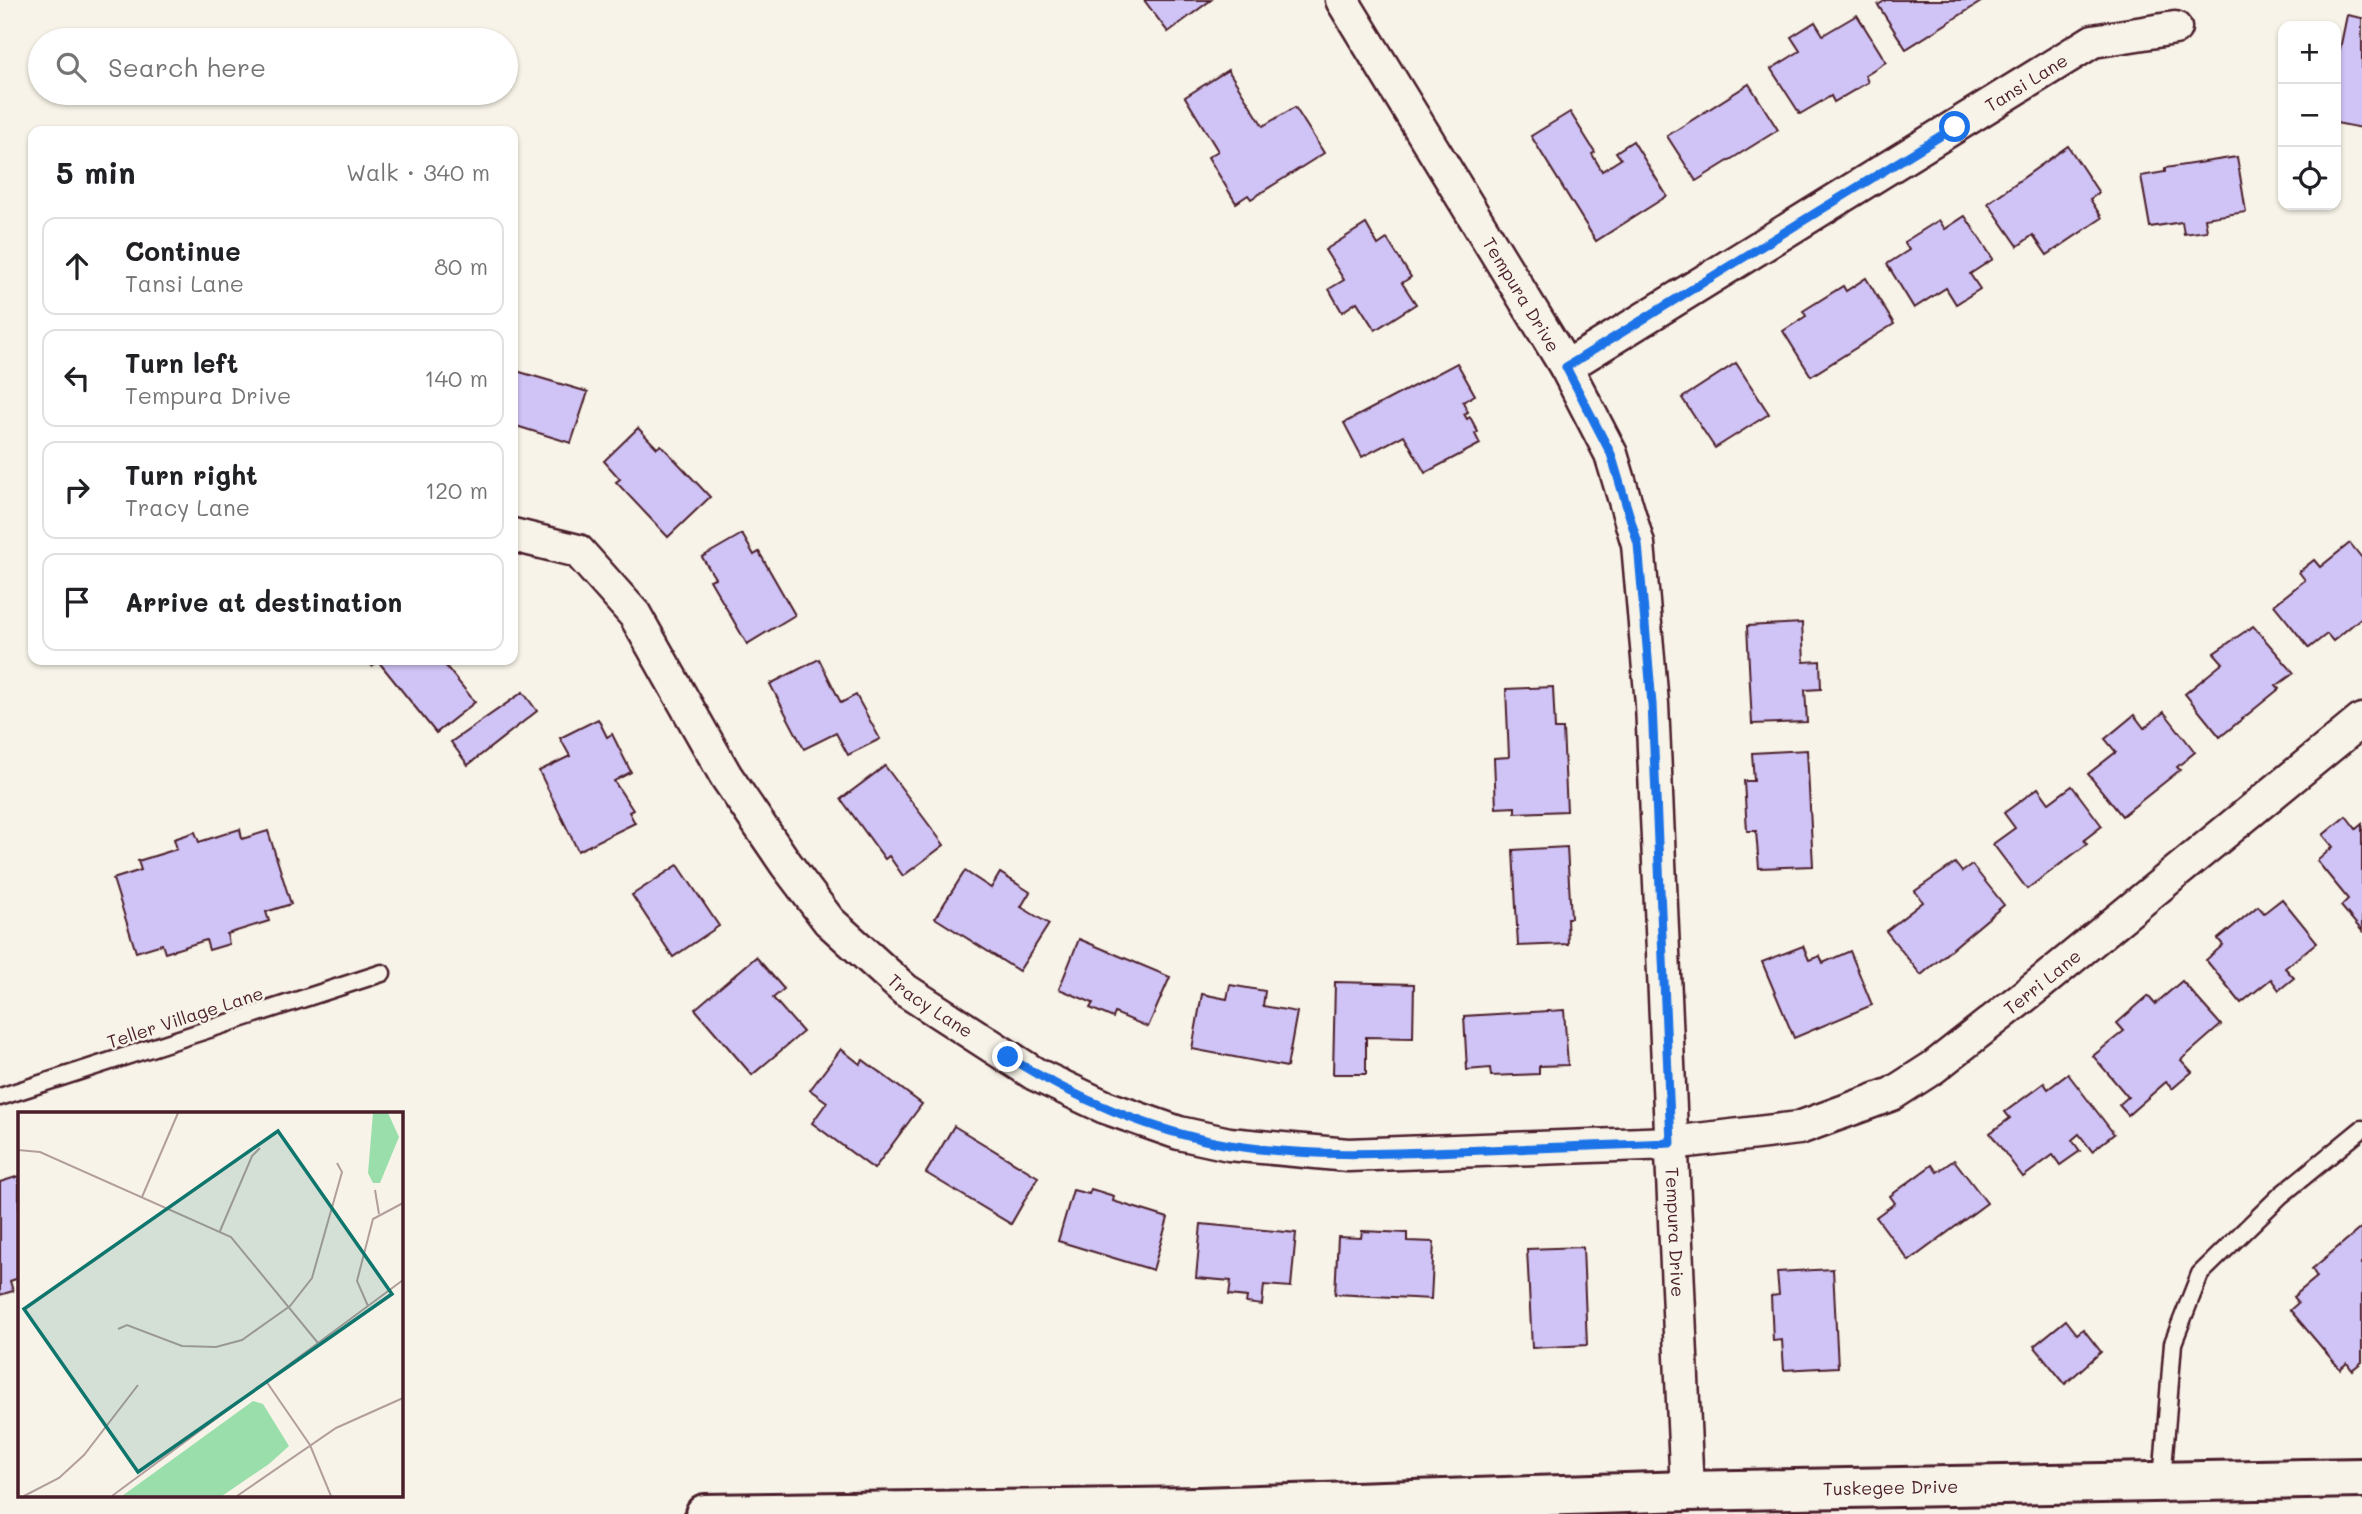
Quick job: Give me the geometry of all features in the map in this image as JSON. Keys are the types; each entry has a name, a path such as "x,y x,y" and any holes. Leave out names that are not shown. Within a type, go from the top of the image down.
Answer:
{"street":[{"name":"Tempura Drive","path":"1342,0 1566,367 1611,454 1638,544 1652,704 1687,1491"},
{"name":"Tansi Lane","path":"1566,367 2093,41 2175,28"},
{"name":"Tracy Lane","path":"518,536 578,551 635,615 726,776 829,921 905,990 1035,1074 1105,1107 1180,1133 1229,1144 1348,1155 1671,1143"},
{"name":"Terri Lane","path":"1671,1143 1800,1128 1892,1094 1934,1067 2041,983 2362,720"},
{"name":"Tuskegee Drive","path":"705,1514 1200,1511 1687,1491 2162,1484 2362,1478"}],"lane":[{"name":"Teller Village Lane","path":"0,1097 382,973"},
{"path":"2162,1484 2173,1343 2200,1273 2281,1195 2362,1129"}],"building":[{"path":"1144,0 1211,0 1168,32"},
{"path":"1886,0 1984,0 1906,49 1878,5"},
{"path":"1857,15 1886,62 1865,75 1868,82 1834,102 1831,96 1800,114 1771,69 1800,51 1791,37 1815,22 1823,35"},
{"path":"2347,15 2362,18 2362,128 2341,124 2341,44"},
{"path":"1228,70 1263,126 1295,107 1324,153 1251,199 1248,195 1236,203 1208,157 1218,151 1185,97"},
{"path":"1749,84 1778,130 1696,181 1667,136"},
{"path":"1570,112 1595,152 1592,154 1602,171 1621,159 1616,152 1633,141 1667,196 1596,241 1531,136"},
{"path":"2068,146 2099,193 2090,199 2102,218 2047,255 2033,235 2018,246 1988,203"},
{"path":"2237,157 2246,212 2205,218 2207,231 2184,234 2182,222 2150,227 2141,176 2165,172 2165,168"},
{"path":"1965,216 1993,259 1970,274 1980,289 1956,304 1946,288 1914,308 1887,264 1909,250 1904,242 1939,220 1945,229"},
{"path":"1366,224 1378,245 1387,239 1411,277 1402,283 1416,304 1375,330 1357,302 1342,312 1329,289 1344,280 1325,250"},
{"path":"1866,278 1894,324 1811,376 1783,331 1806,316 1803,311 1843,286 1846,291"},
{"path":"1457,363 1475,395 1463,402 1468,412 1464,414 1467,419 1470,417 1478,432 1475,434 1480,444 1425,473 1404,435 1362,457 1344,423"},
{"path":"1736,363 1769,414 1715,448 1682,398"},
{"path":"518,371 588,392 571,443 518,427"},
{"path":"638,428 657,448 661,445 710,497 668,537 616,482 620,479 604,461"},
{"path":"742,534 754,555 759,552 795,615 747,644 710,580 715,578 702,557"},
{"path":"2350,543 2362,558 2362,617 2333,641 2327,634 2309,648 2274,605 2305,580 2299,572 2314,560 2320,567"},
{"path":"1802,623 1804,662 1820,661 1821,689 1805,690 1807,722 1752,724 1747,626"},
{"path":"2253,626 2294,673 2276,686 2279,689 2220,737 2185,694 2223,663 2214,653"},
{"path":"819,659 841,703 856,695 880,739 848,755 836,733 804,749 770,684"},
{"path":"381,665 445,665 475,702 436,733"},
{"path":"1553,687 1555,729 1563,729 1567,811 1515,813 1515,807 1496,808 1494,758 1509,757 1506,689"},
{"path":"523,692 537,711 468,765 451,742"},
{"path":"2164,712 2195,752 2177,767 2180,770 2122,816 2088,774 2116,752 2105,739 2134,715 2144,728"},
{"path":"598,719 607,737 612,734 631,772 614,781 633,810 629,812 635,823 578,851 539,771 570,756 560,738"},
{"path":"1807,750 1813,866 1759,868 1756,831 1747,831 1744,781 1754,781 1752,753"},
{"path":"885,766 944,845 903,876 889,856 885,859 841,799"},
{"path":"2072,786 2102,826 2084,840 2087,844 2027,889 1993,844 2015,828 2004,813 2038,788 2049,803"},
{"path":"2346,816 2356,829 2362,824 2362,931 2341,906 2348,899 2317,861 2333,847 2323,835"},
{"path":"240,829 242,839 268,831 291,904 266,912 269,921 227,934 229,944 209,950 206,940 165,953 162,944 136,952 113,879 141,870 138,861 177,849 174,839 195,832 199,842"},
{"path":"1567,847 1571,918 1567,918 1568,944 1518,946 1513,850"},
{"path":"1955,863 1962,872 1972,865 2004,905 1921,975 1886,931 1923,902 1915,891"},
{"path":"678,865 719,926 673,957 632,895"},
{"path":"965,871 991,888 1000,873 1030,892 1021,907 1049,924 1019,971 935,918"},
{"path":"2282,899 2317,942 2285,968 2294,978 2279,990 2271,979 2241,1003 2206,960 2223,945 2218,939 2258,906 2264,913"},
{"path":"1079,939 1170,977 1148,1027 1115,1013 1113,1018 1090,1008 1093,1003 1059,989"},
{"path":"1803,946 1809,960 1820,956 1823,963 1850,951 1872,1005 1794,1038 1762,962"},
{"path":"756,957 784,989 773,998 803,1032 752,1075 695,1009"},
{"path":"2182,981 2221,1025 2181,1060 2192,1072 2172,1089 2166,1082 2128,1115 2119,1105 2128,1097 2093,1056 2124,1031 2117,1023 2148,996 2155,1004"},
{"path":"1335,982 1414,984 1413,1038 1366,1037 1366,1074 1333,1074"},
{"path":"1230,985 1265,991 1263,1006 1297,1012 1287,1067 1192,1049 1202,994 1227,999"},
{"path":"1564,1010 1568,1065 1539,1066 1539,1074 1491,1076 1490,1068 1467,1070 1464,1016"},
{"path":"841,1049 860,1064 863,1060 922,1104 874,1169 812,1123 827,1102 810,1090"},
{"path":"2068,1074 2114,1134 2092,1151 2079,1134 2072,1140 2080,1151 2060,1165 2053,1155 2023,1177 1990,1133 2010,1118 2005,1112 2044,1083 2048,1089"},
{"path":"954,1126 1038,1177 1011,1224 926,1173"},
{"path":"1954,1160 1987,1203 1909,1261 1876,1217 1895,1203 1890,1196 1932,1165 1937,1172"},
{"path":"18,1176 18,1278 10,1281 13,1291 0,1295 0,1182"},
{"path":"1091,1189 1114,1196 1113,1201 1168,1218 1153,1270 1058,1241 1073,1190 1089,1194"},
{"path":"1201,1224 1296,1233 1291,1287 1264,1285 1262,1305 1246,1303 1247,1297 1229,1295 1231,1281 1196,1278"},
{"path":"2362,1227 2362,1362 2352,1370 2347,1363 2340,1369 2290,1310 2298,1303 2293,1297 2317,1277 2312,1269"},
{"path":"1362,1231 1407,1233 1407,1241 1434,1242 1431,1299 1335,1294 1338,1237 1361,1238"},
{"path":"1583,1247 1587,1345 1532,1348 1527,1249"},
{"path":"1833,1269 1838,1367 1784,1370 1782,1340 1773,1341 1771,1296 1779,1295 1777,1272"},
{"path":"2066,1320 2077,1334 2083,1329 2101,1352 2065,1384 2034,1346"}],"route":[{"path":"1008,1057 1035,1074 1105,1107 1180,1133 1229,1144 1348,1155 1671,1143 1652,704 1638,544 1611,454 1566,367 1955,127"}]}
